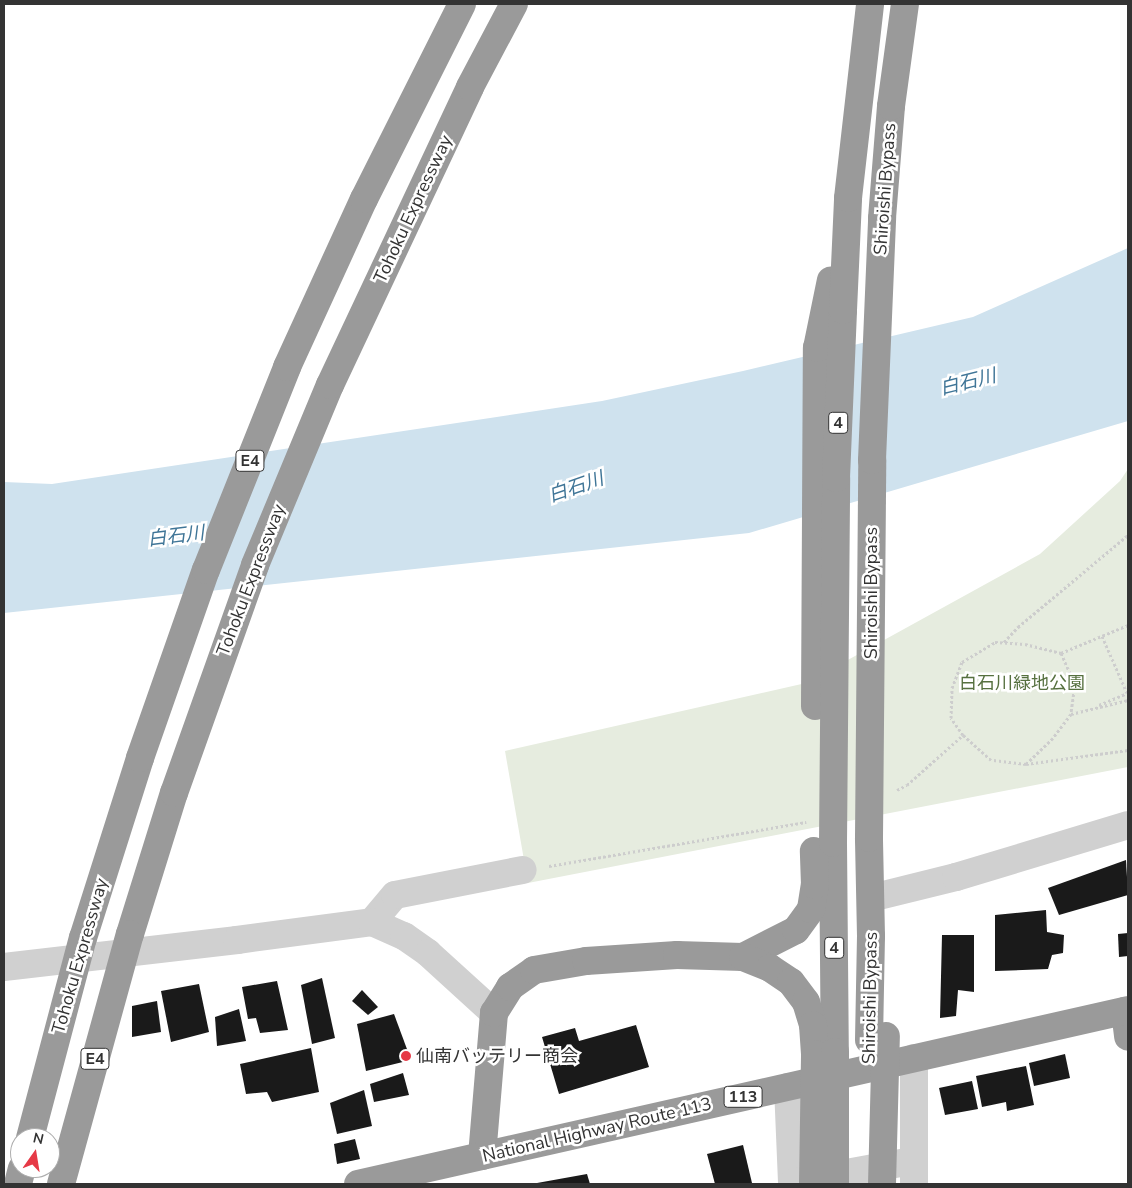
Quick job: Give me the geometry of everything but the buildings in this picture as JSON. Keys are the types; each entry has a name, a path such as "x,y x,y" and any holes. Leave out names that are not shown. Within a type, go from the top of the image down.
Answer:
{"highway":[{"name":"Tohoku Expressway","path":"33,1128 83,938 140,758 206,570 292,358 368,191 462,4"},
{"name":"Tohoku Expressway","path":"61,1184 133,925 177,784 255,565 334,376 462,104 514,4"},
{"name":"Shiroishi Bypass","path":"834,1184 825,1053 821,836 848,198 870,4"},
{"name":"Shiroishi Bypass","path":"867,1184 878,1038 871,936 869,838 872,460 882,218 891,106 906,4"},
{"path":"743,957 796,930 811,909 821,836"},
{"path":"482,1156 494,1013 510,987 534,970 586,961 677,955 743,957 770,968 791,982 806,1002 825,1053 799,1184"},
{"name":"National Highway Route 113","path":"358,1184 914,1058 1127,1019"},
{"path":"878,1038 882,1184"}],"street":[{"path":"871,898 956,877 1128,825"},
{"path":"372,922 395,895 523,870"},
{"path":"4,966 237,940 372,922 404,936 428,953 494,1013"},
{"path":"788,1087 799,1184 914,1173 914,1058"}],"path":[{"path":"1004,642 1018,627 1128,535"},
{"path":"1128,625 1061,653 995,642 962,662 952,688 951,718 963,735 991,760 1026,764 1128,750"},
{"path":"1089,710 1128,693 1102,636"},
{"path":"1026,764 1053,738 1071,714 1075,684 1061,653"},
{"path":"1071,714 1128,700"},
{"path":"890,792 907,785 963,735"},
{"path":"523,870 821,836"}],"green space":[{"name":"白石川緑地公園","path":"1128,469 1128,767 528,883 505,751 806,683 1040,554 1120,481"}],"water":[{"name":"白石川","path":"1128,248 1128,421 749,533 4,613 4,482 52,484 602,401 743,371 973,317"}],"place":[{"name":"仙南バッテリー商会","path":"406,1056"}]}
